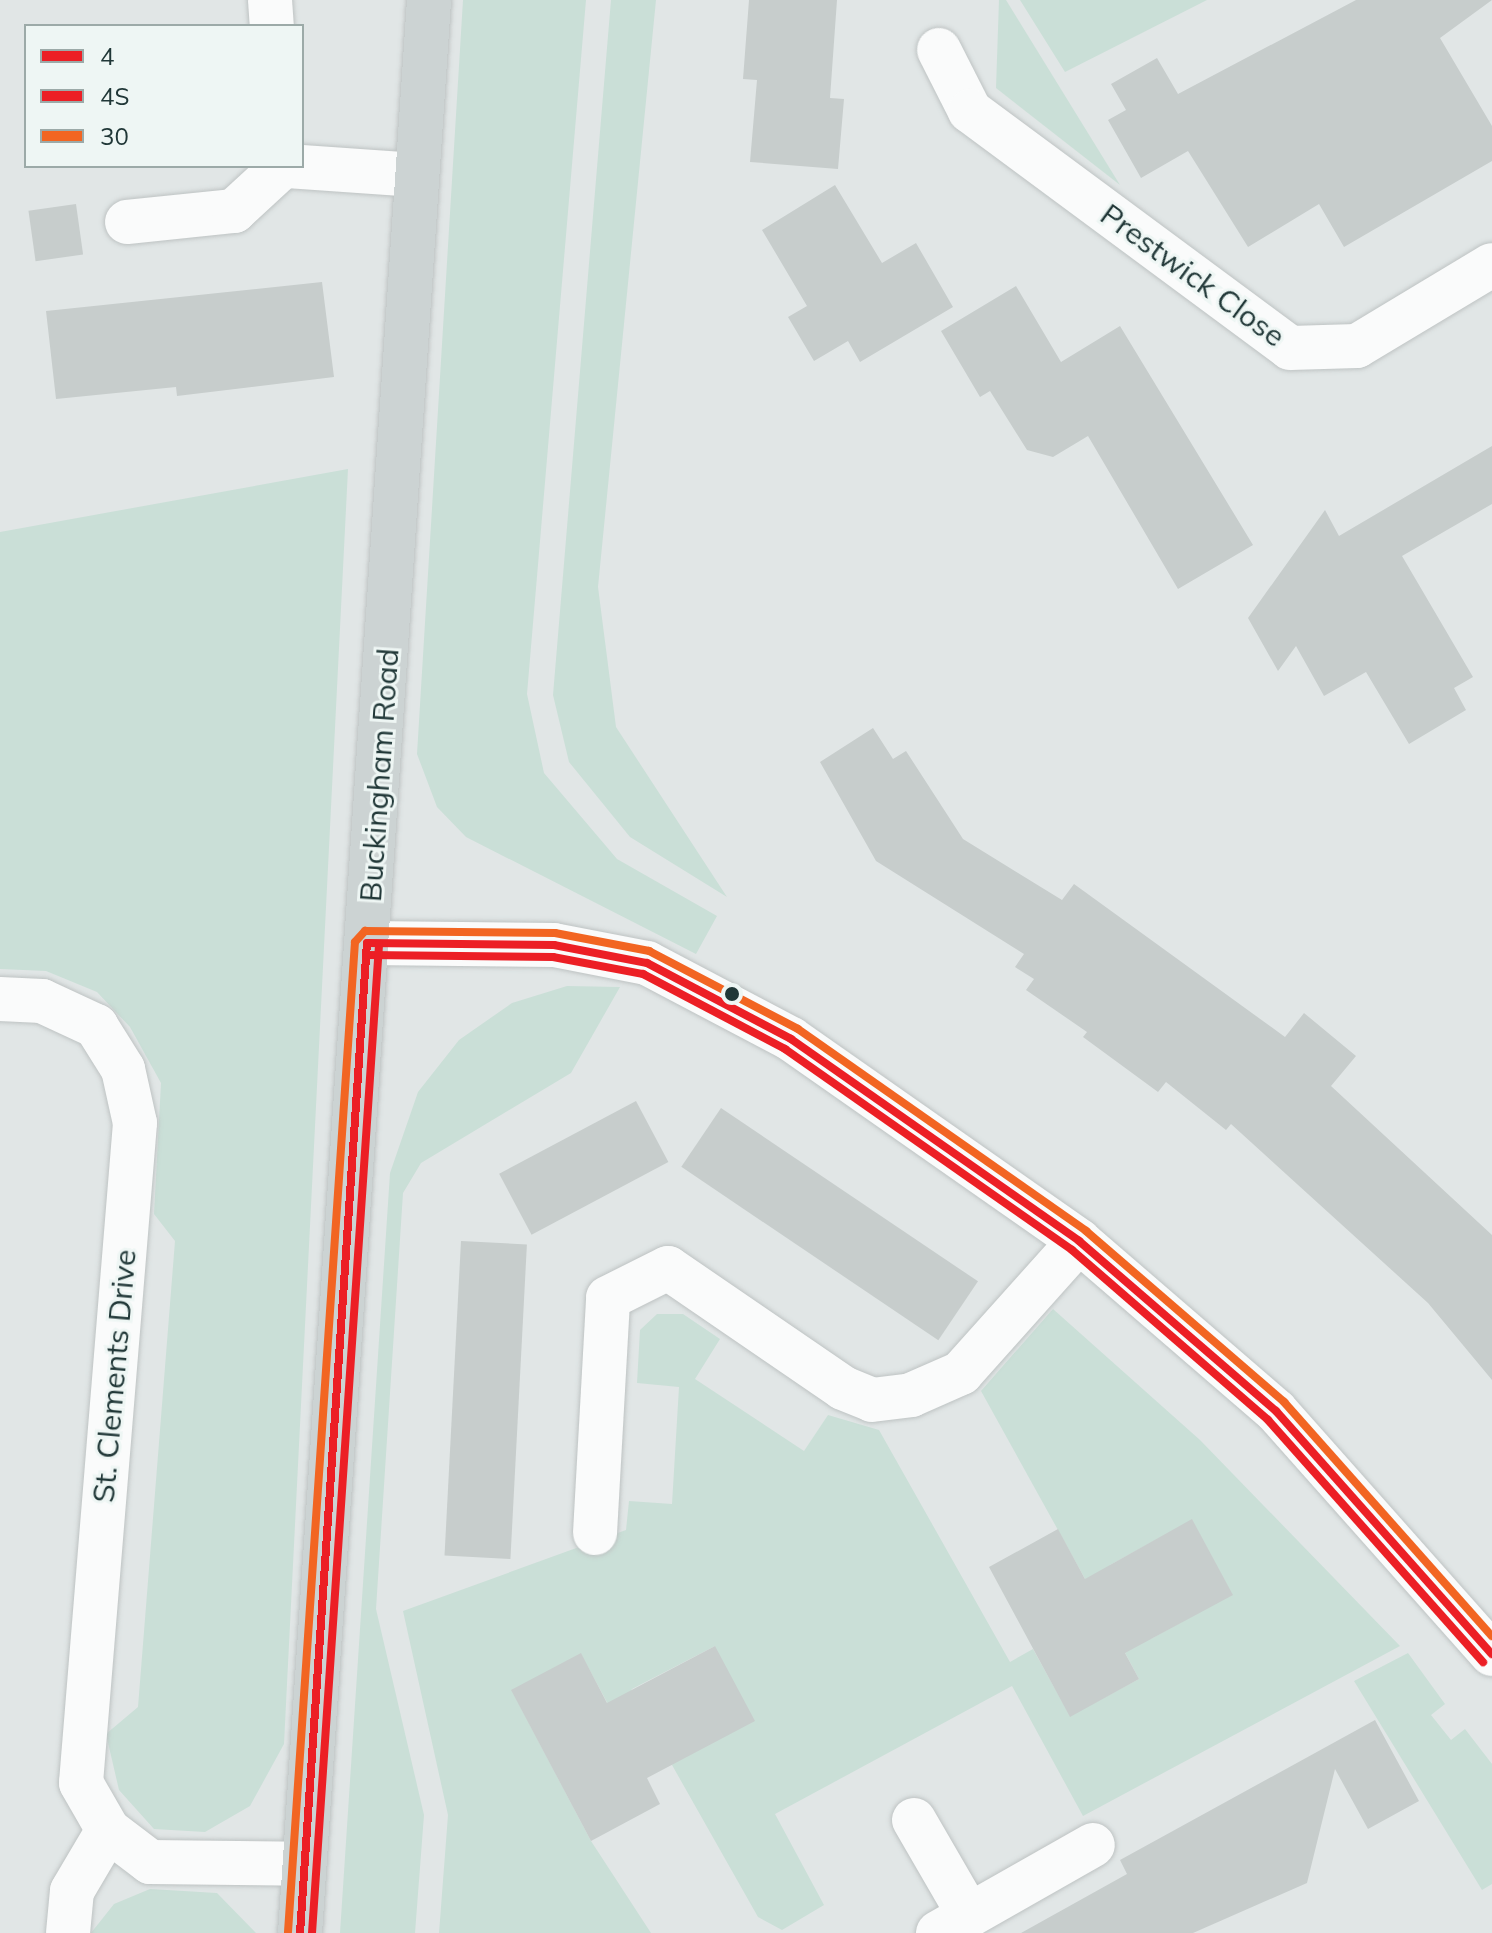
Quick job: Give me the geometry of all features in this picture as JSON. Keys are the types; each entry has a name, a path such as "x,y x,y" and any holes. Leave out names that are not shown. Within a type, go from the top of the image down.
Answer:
{"main road":[{"name":"Buckingham Road","path":"300,1933 429,0"}],"street":[{"path":"270,0 272,24"},
{"name":"Prestwick Close","path":"939,50 970,111 1290,348 1357,346 1492,265"},
{"path":"304,167 416,175"},
{"path":"127,222 234,211 284,168"},
{"path":"367,943 554,945 647,963 791,1039 1079,1241 1276,1411 1492,1654"},
{"name":"St. Clements Drive","path":"0,999 42,1001 96,1026 123,1069 135,1123 81,1783 108,1830 150,1862 303,1864"},
{"path":"595,1533 608,1298 668,1268 843,1388 872,1400 911,1395 961,1373 1079,1241"},
{"path":"914,1820 954,1924 1093,1845"},
{"path":"68,1933 72,1891 108,1830"}],"green space":[{"path":"463,0 586,0 527,694 544,773 617,859 717,916 696,954 466,837 437,807 417,754"},
{"path":"611,0 656,0 598,587 616,727 727,897 630,837 569,762 553,695"},
{"path":"999,0 1006,0 1120,185 996,88"},
{"path":"1020,0 1207,0 1065,72"},
{"path":"348,469 284,1744 250,1806 205,1832 154,1829 119,1790 106,1734 138,1707 175,1241 154,1214 161,1083 130,1027 97,992 46,971 0,969 0,532"},
{"path":"567,986 620,987 571,1073 421,1163 403,1193 376,1609 424,1815 415,1933 340,1933 390,1173 418,1092 459,1040 512,1003"},
{"path":"1053,1309 1200,1440 1400,1646 1083,1816 1012,1686 775,1814 824,1905 782,1930 758,1917 672,1765 715,1646 632,1689 616,1719 581,1654 512,1691 591,1841 651,1933 439,1933 448,1815 403,1611 626,1530 629,1501 672,1504 679,1387 637,1383 640,1330 657,1314 683,1314 720,1339 695,1379 804,1451 828,1415 879,1430 1010,1662 1033,1649 1070,1716 1139,1679 1106,1617 1151,1639 1232,1594 1192,1520 1110,1565 1094,1595 981,1391"},
{"path":"1408,1653 1445,1704 1431,1715 1451,1740 1465,1729 1492,1764 1492,1884 1482,1890 1354,1681"},
{"path":"150,1889 217,1893 256,1933 91,1933 114,1904"}],"building":[{"path":"749,0 837,0 830,98 844,99 838,169 750,162 757,80 743,79"},
{"path":"1356,0 1492,0 1440,38 1492,126 1492,161 1344,247 1319,204 1248,247 1188,151 1141,178 1108,120 1126,110 1111,84 1157,58 1178,94"},
{"path":"835,185 882,263 916,243 953,307 860,362 848,341 814,361 788,317 807,306 762,230"},
{"path":"76,204 83,255 36,261 28,211"},
{"path":"322,282 334,377 177,396 176,387 56,399 46,311"},
{"path":"1016,286 1061,362 1120,326 1253,545 1178,589 1088,436 1053,457 1027,450 990,391 980,397 941,331"},
{"path":"1492,446 1492,504 1402,556 1473,677 1454,688 1466,710 1409,744 1366,672 1324,696 1296,646 1278,671 1248,618 1325,510 1339,536"},
{"path":"873,728 893,759 906,751 963,839 1062,900 1074,884 1285,1037 1304,1013 1356,1056 1331,1086 1492,1235 1492,1380 1428,1303 1231,1124 1226,1130 1166,1082 1158,1092 1083,1037 1087,1032 1026,990 1034,979 1015,967 1024,954 876,861 820,762"},
{"path":"636,1101 668,1162 532,1235 499,1174"},
{"path":"721,1108 978,1281 938,1340 681,1167"},
{"path":"461,1241 527,1244 510,1559 445,1556"},
{"path":"1192,1519 1233,1595 1125,1653 1139,1679 1070,1717 989,1567 1058,1529 1085,1579"},
{"path":"715,1646 755,1721 647,1778 660,1804 591,1841 511,1690 581,1653 607,1703"},
{"path":"1375,1720 1419,1801 1368,1829 1335,1769 1307,1883 1193,1933 1021,1933 1127,1874 1120,1860"}],"transit line":[{"name":"30","path":"288,1932 355,942 365,931 555,933 649,951 798,1029 1086,1231 1284,1402 1492,1636"},
{"name":"4","path":"367,943 554,945 647,963 791,1039 1079,1241 1276,1411 1492,1654"},
{"name":"4","path":"300,1933 367,943"},
{"name":"4S","path":"312,1933 379,944"},
{"name":"4S","path":"367,955 553,957 643,974 785,1049 1072,1250 1268,1420 1483,1662"}]}
